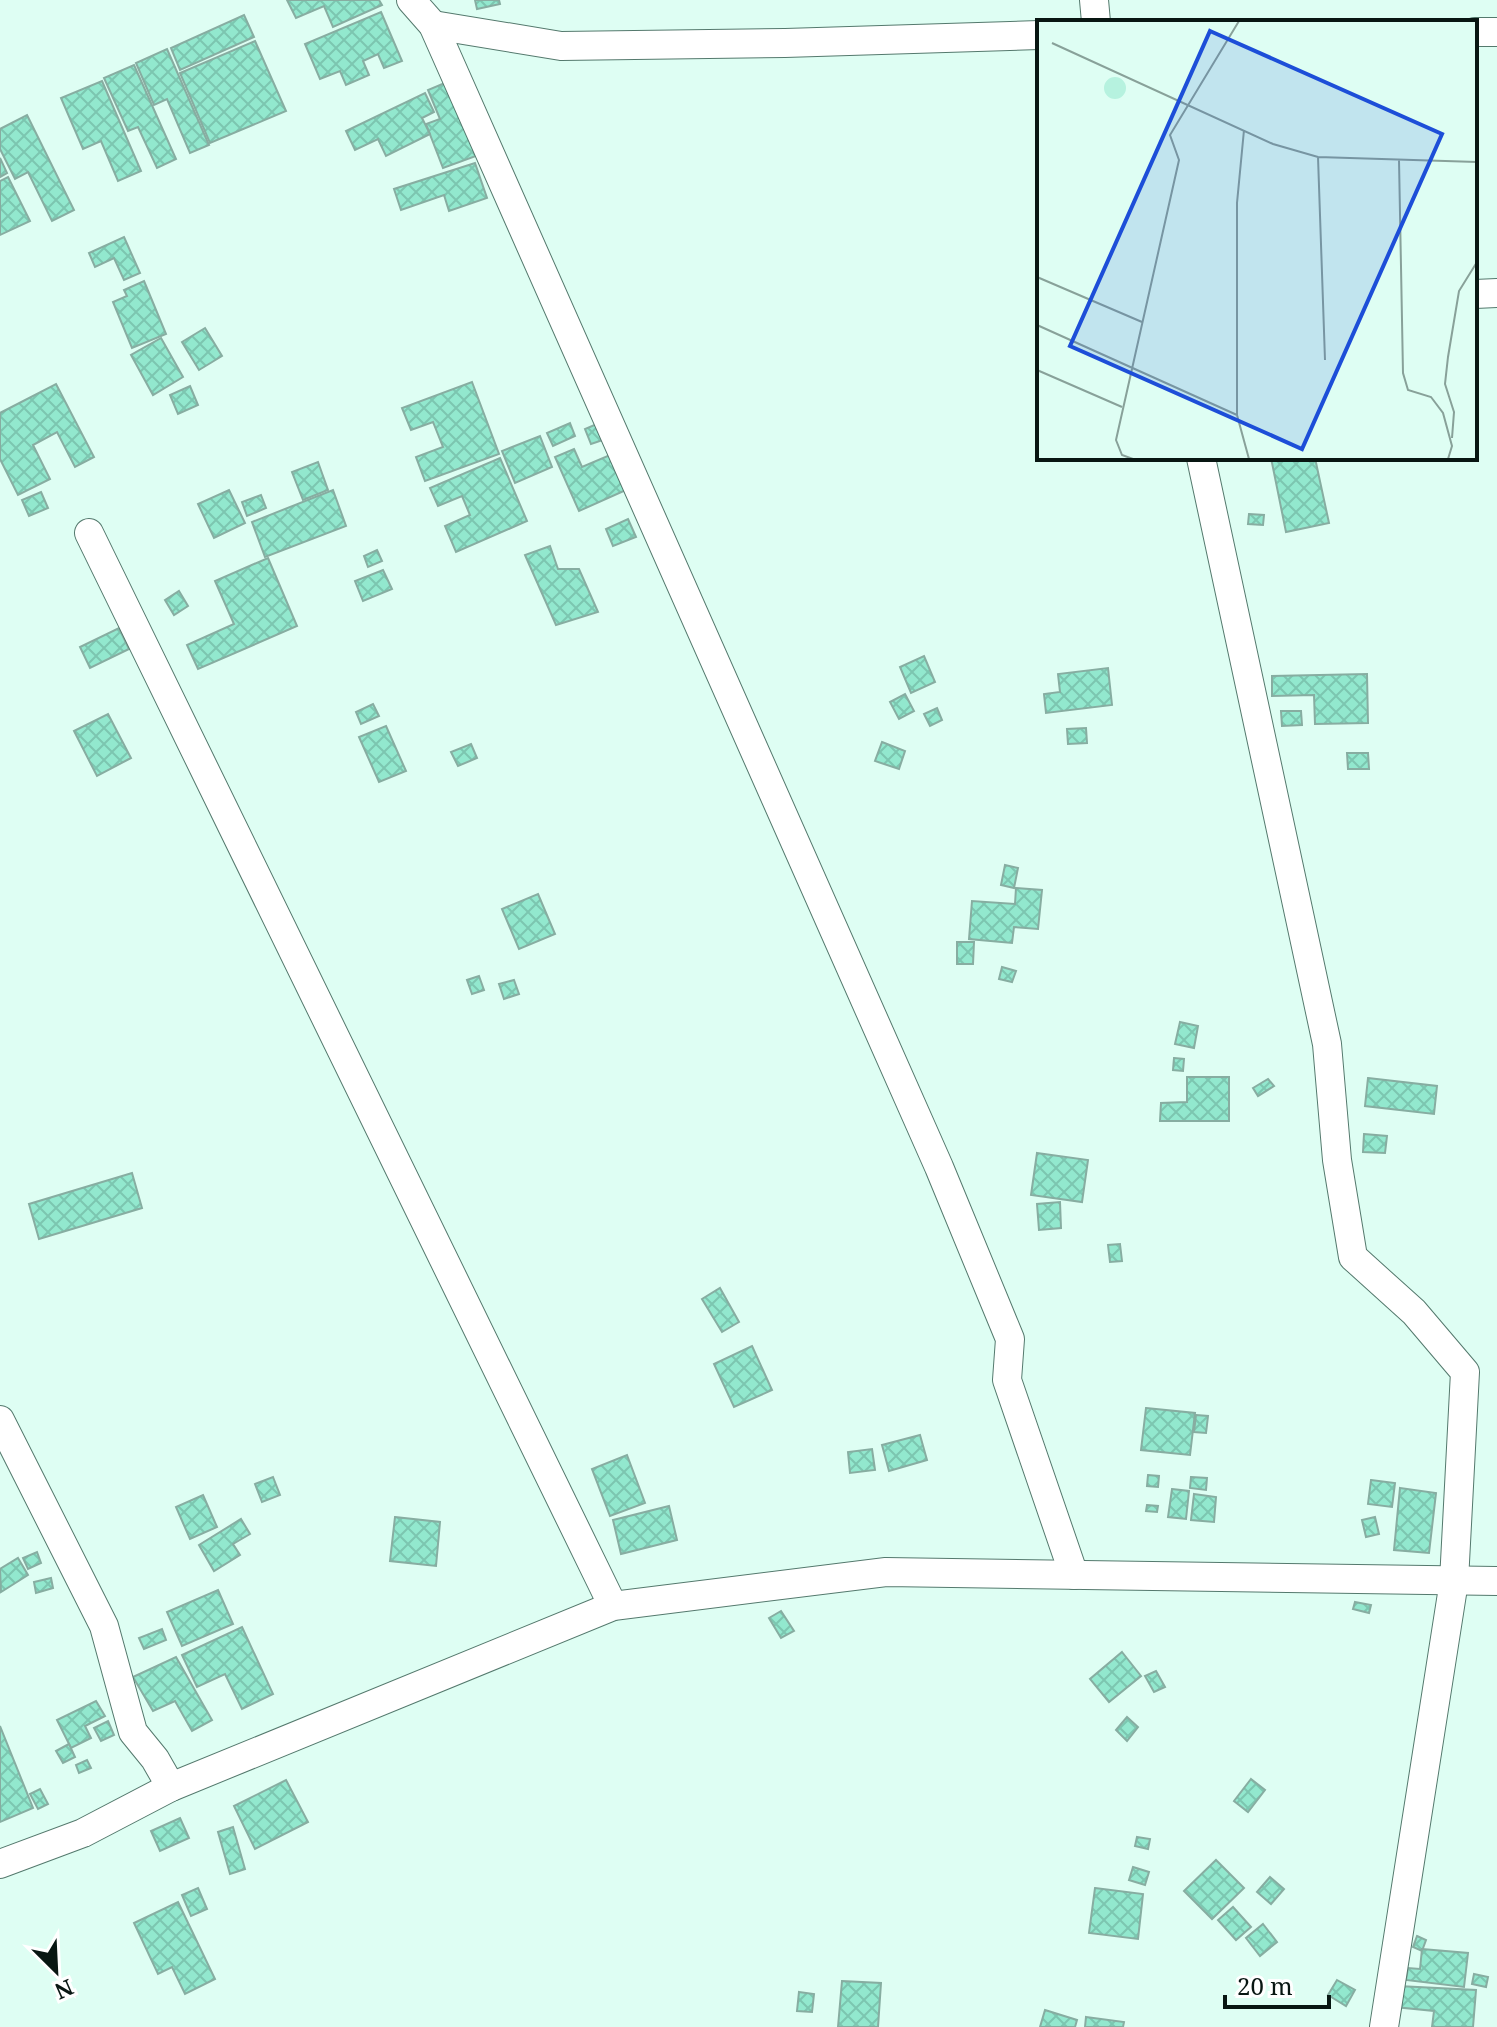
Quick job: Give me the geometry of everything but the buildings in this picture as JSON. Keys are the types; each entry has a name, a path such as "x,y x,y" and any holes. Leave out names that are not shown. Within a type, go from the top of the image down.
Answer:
{"street":[{"path":"411,0 433,25 945,1182 1010,1339 1007,1380 1074,1575"},
{"path":"1094,0 1096,20"},
{"path":"433,25 561,46 1037,35"},
{"path":"1477,294 1497,293"},
{"path":"1201,460 1327,1044 1337,1160 1353,1257 1414,1312 1465,1372 1454,1581 1384,2027"},
{"path":"89,533 613,1606"},
{"path":"0,1420 104,1626 133,1732 155,1759 171,1787"},
{"path":"0,1864 83,1833 171,1787 613,1606 886,1572 1497,1581"}]}
